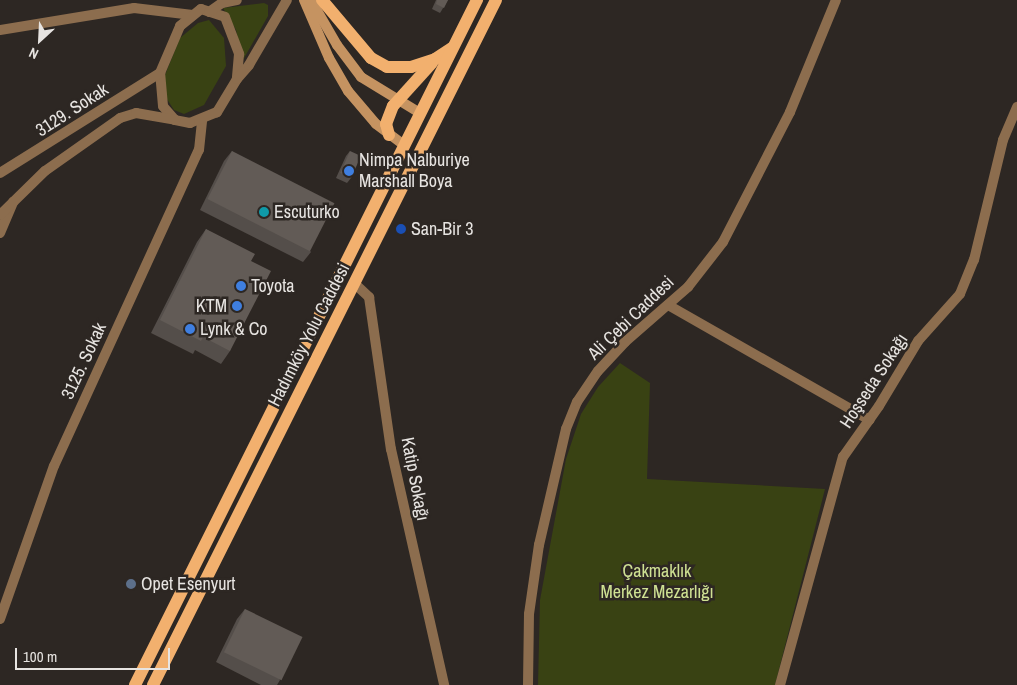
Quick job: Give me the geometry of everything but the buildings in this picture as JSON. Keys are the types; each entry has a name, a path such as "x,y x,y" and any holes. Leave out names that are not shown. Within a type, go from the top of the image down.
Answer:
{"main road":[{"path":"304,0 329,58 348,91 389,135 404,145 421,149"},
{"path":"311,0 351,67 374,87 420,113 427,126 427,137"},
{"path":"322,0 361,48 378,62 399,70 435,59"},
{"name":"Hadımköy Yolu Caddesi","path":"135,685 477,0"},
{"name":"Hadımköy Yolu Caddesi","path":"153,685 496,0"},
{"path":"389,135 387,118 398,99 435,59 454,47"}],"street":[{"path":"209,12 222,4 237,0"},
{"path":"0,215 45,172 120,118 136,113 190,123 202,120 217,112 237,79 249,65 287,0"},
{"name":"Ali Çebi Caddesi","path":"528,685 527,648 534,580 566,429 577,402 598,372 625,342 668,305 707,266 748,199 790,112 836,0"},
{"path":"0,30 134,8 194,15"},
{"path":"175,120 163,106 160,73 180,26 201,9 224,16 234,35 239,54 237,79"},
{"name":"3129. Sokak","path":"0,173 160,73"},
{"name":"Hoşseda Sokağı","path":"780,685 834,482 843,457 870,420 918,341 960,294 974,260 1003,140 1017,107"},
{"name":"3125. Sokak","path":"0,619 54,466 199,150 202,120"},
{"path":"0,233 14,200"},
{"name":"Katip Sokağı","path":"354,284 369,298 391,449 444,685"},
{"path":"668,305 870,420"}],"green space":[{"path":"264,3 268,5 268,16 243,60 236,30 223,8"},
{"path":"209,20 224,38 226,66 204,105 184,114 174,110 165,96 165,75 180,38 198,23"},
{"name":"Çakmaklık Merkez Mezarlığı","path":"620,363 650,383 647,479 825,489 775,685 538,685 540,600 566,459 581,414 598,387"}],"place":[{"name":"Nimpa Nalburiye Marshall Boya","path":"349,171"},
{"name":"Escuturko","path":"264,212"},
{"name":"San-Bir 3","path":"401,229"},
{"name":"Toyota","path":"241,286"},
{"name":"KTM","path":"237,306"},
{"name":"Lynk & Co","path":"190,329"},
{"name":"Opet Esenyurt","path":"131,584"}]}
